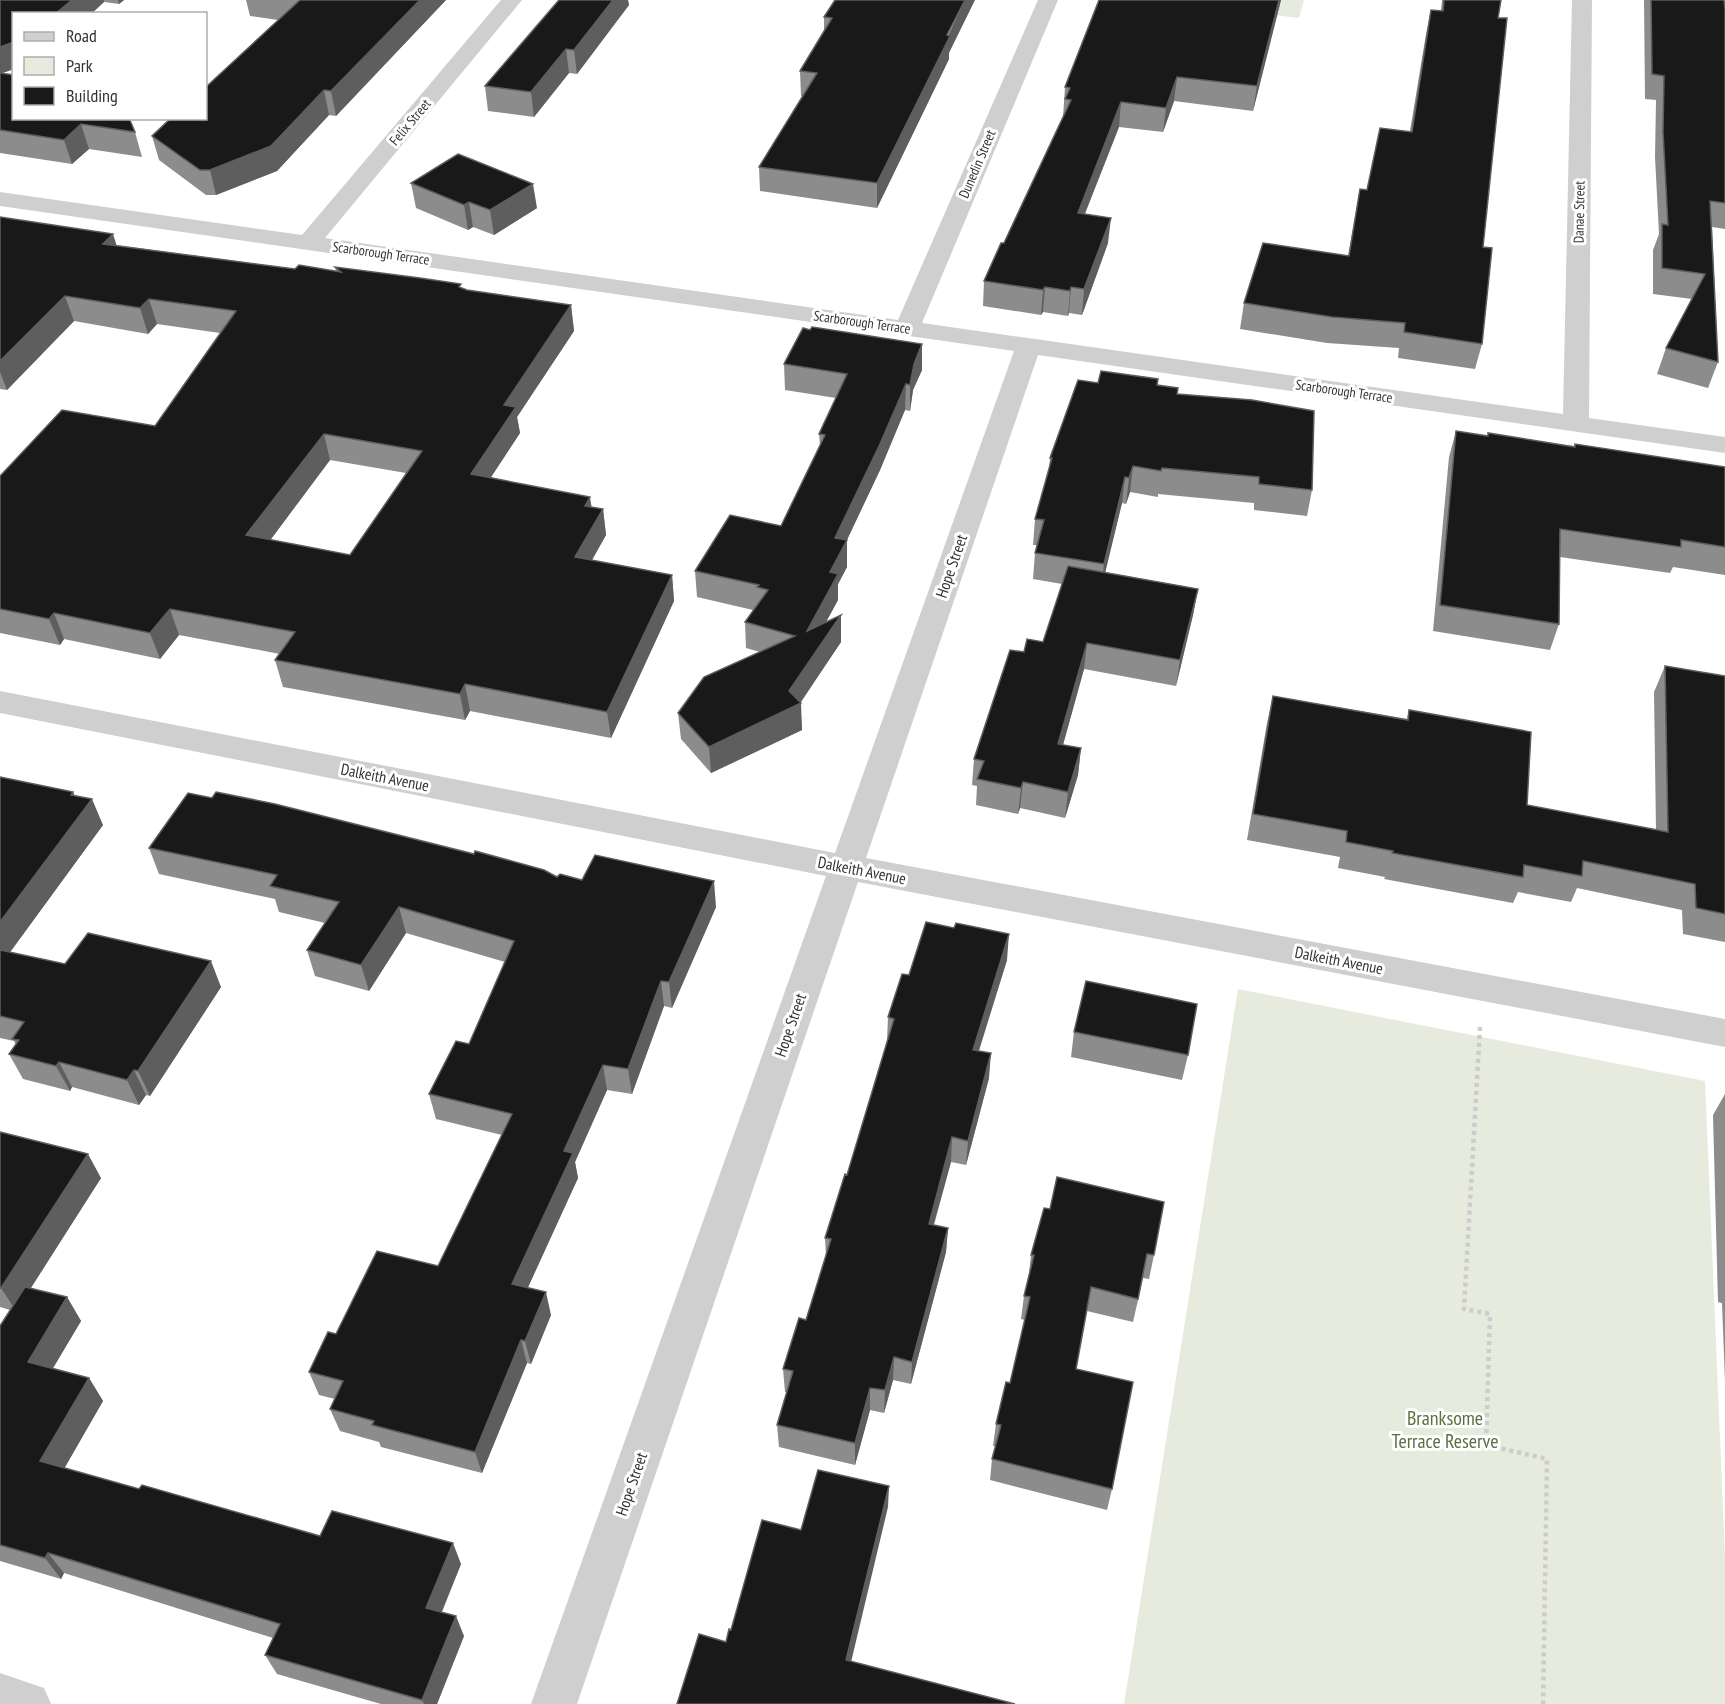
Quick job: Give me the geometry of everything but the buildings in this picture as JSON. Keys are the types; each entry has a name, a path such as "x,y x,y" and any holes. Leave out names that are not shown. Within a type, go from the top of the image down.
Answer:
{"street":[{"name":"Felix Street","path":"308,243 512,0"},
{"name":"Dunedin Street","path":"907,328 1048,0"},
{"name":"Danae Street","path":"1576,424 1582,0"},
{"name":"Scarborough Terrace","path":"0,199 1725,445"},
{"name":"Hope Street","path":"554,1704 1028,346"},
{"name":"Dalkeith Avenue","path":"0,702 845,867 1725,1033"},
{"path":"0,1696 28,1704"}],"path":[{"path":"1482,987 1464,1309 1490,1314 1486,1445 1547,1459 1543,1704"}],"green space":[{"path":"1136,0 1304,0 1299,18"},
{"name":"Branksome Terrace Reserve","path":"1238,989 1705,1081 1725,1557 1725,1704 1124,1704"}]}
